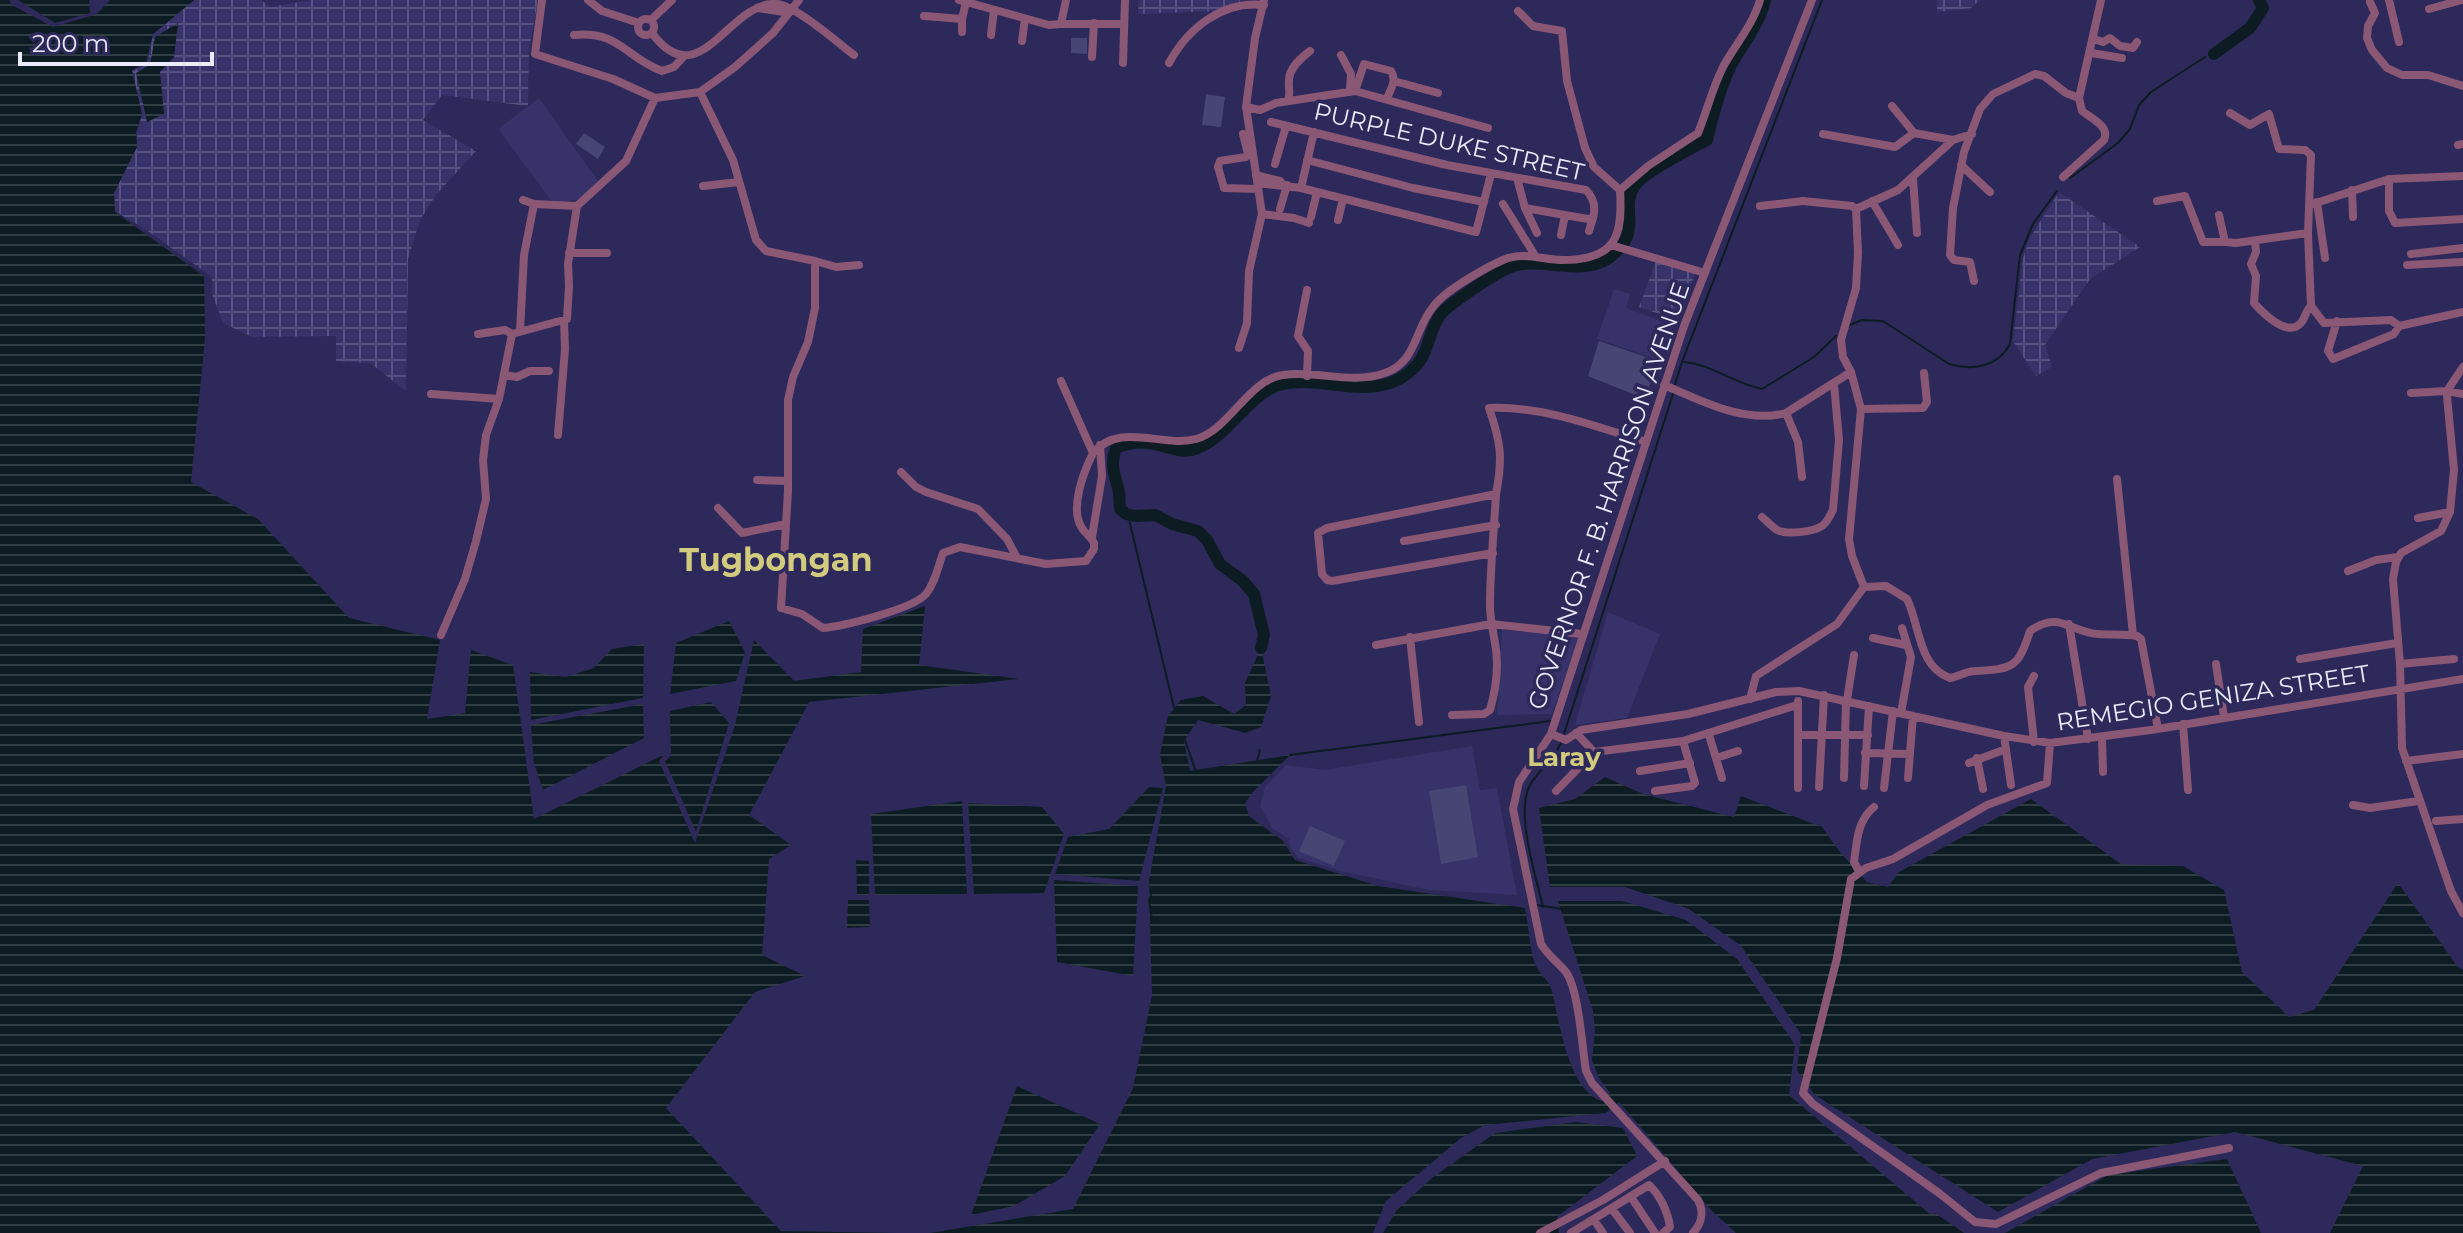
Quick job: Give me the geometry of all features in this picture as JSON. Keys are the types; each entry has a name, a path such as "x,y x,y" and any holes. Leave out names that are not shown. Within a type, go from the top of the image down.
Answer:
{"street":[{"path":"542,0 535,54 613,79 655,98 700,92 735,67 799,0"},
{"path":"588,0 602,11 639,23"},
{"path":"651,20 672,0"},
{"path":"1061,24 1066,0"},
{"path":"1123,63 1125,0"},
{"path":"1620,190 1648,166 1698,133 1717,79 1760,0"},
{"name":"GOVERNOR F. B. HARRISON AVENUE","path":"1697,1231 1702,1208 1665,1161 1592,1083 1586,1071 1573,988 1565,972 1541,944 1513,818 1519,782 1558,737 1582,634 1646,442 1671,388 1705,273 1812,0"},
{"path":"2063,177 2106,135 2105,128 2082,111 2079,98 2101,0"},
{"path":"2389,0 2399,42"},
{"path":"2429,9 2462,0"},
{"path":"962,32 963,1 1049,25 1124,24"},
{"path":"2370,2 2375,13 2368,26 2367,38 2372,50 2387,68 2398,74 2428,75 2463,86"},
{"path":"1169,63 1198,24 1208,17 1242,4 1264,3 1255,38 1246,107 1262,214 1249,271 1247,323 1239,348"},
{"path":"574,35 603,35 622,45 638,60 662,71 674,67 684,56 708,46 757,8 787,11 854,55"},
{"path":"991,35 994,10"},
{"path":"1518,11 1533,26 1562,31 1567,81 1585,148 1594,167 1620,190 1622,217 1617,246"},
{"path":"924,16 962,19"},
{"path":"651,20 644,19 638,29 641,34 652,33"},
{"path":"1022,41 1025,19"},
{"path":"651,20 655,27 652,33"},
{"path":"1092,57 1094,23"},
{"path":"652,33 665,49 684,56"},
{"path":"2094,39 2103,42 2110,38 2120,46 2133,48 2137,42"},
{"path":"1288,101 1291,92 1288,77 1293,67 1310,51"},
{"path":"2091,53 2122,58"},
{"path":"1341,55 1351,74 1352,90"},
{"path":"1352,90 1367,63 1391,71 1394,81 1387,98"},
{"path":"1974,281 1970,262 1954,260 1950,255 1953,208 1961,165 1980,109 1993,94 2035,74 2044,76 2066,93 2079,98"},
{"path":"1394,81 1438,93"},
{"path":"1246,107 1260,110 1288,101 1315,99 1352,90 1488,128"},
{"path":"700,92 726,140 756,240 762,248 836,267 859,265"},
{"path":"523,200 534,204 577,206 626,161 655,98"},
{"path":"1892,106 1914,133 1953,140"},
{"path":"2230,113 2250,125 2269,114 2279,149 2309,152 2314,204 2325,258"},
{"name":"PURPLE DUKE STREET","path":"1271,122 1491,174 1586,190 1596,210 1590,218"},
{"path":"1275,164 1286,126"},
{"path":"1301,188 1314,132"},
{"path":"1823,134 1895,147 1914,133"},
{"path":"1243,134 1246,157 1220,161 1218,167 1224,188 1280,181 1285,185 1476,232 1491,174"},
{"path":"1856,209 1898,190 1953,140 1972,134"},
{"path":"1307,160 1413,188 1484,202"},
{"path":"1961,165 1990,192"},
{"path":"2314,204 2389,179 2463,176"},
{"path":"1517,178 1525,208 1537,233"},
{"path":"1913,179 1917,233"},
{"path":"2389,179 2389,211 2397,224 2463,219"},
{"path":"703,186 739,182"},
{"path":"1280,209 1285,185"},
{"path":"2352,190 2353,217"},
{"path":"1262,214 1310,220 1317,192"},
{"path":"2157,201 2185,196 2203,242 2255,241 2308,233"},
{"path":"1338,220 1343,199"},
{"path":"1760,206 1803,201 1856,209"},
{"path":"1872,201 1898,245"},
{"path":"441,635 465,579 486,499 483,460 486,435 516,333 524,255 534,204"},
{"path":"1503,204 1536,257"},
{"path":"2314,204 2308,233 2311,306 2324,323 2391,320 2399,326"},
{"path":"558,435 565,349 564,321 569,313 569,253 577,206"},
{"path":"1525,208 1590,218 1589,231"},
{"path":"1856,209 1856,288 1841,340 1843,357 1851,372 1861,409 1849,539 1864,587"},
{"path":"1561,235 1565,215"},
{"path":"2219,215 2225,242"},
{"path":"2255,241 2256,252 2251,264 2256,276 2254,303 2265,315 2285,327 2298,325 2311,306"},
{"path":"1092,537 1081,528 1077,514 1083,471 1100,444 1117,438 1140,436 1194,440 1207,435 1266,381 1280,375 1339,379 1371,377 1402,365 1434,305 1504,260 1518,256 1563,260 1587,257 1617,246 1705,273"},
{"path":"2411,254 2463,248"},
{"path":"569,253 607,253"},
{"path":"815,261 815,308 808,342 793,377 788,400 788,481 781,608 802,614 823,628 871,618 923,598 943,553 952,548 1016,556 1046,564 1083,562 1094,549 1092,537 1102,476 1100,444"},
{"path":"2407,265 2463,262"},
{"path":"1307,290 1298,336 1308,351 1307,376"},
{"path":"2337,321 2328,351 2333,359 2394,334 2399,326 2463,312"},
{"path":"478,334 505,330 516,333 564,321"},
{"path":"2463,367 2447,391 2458,487 2450,512 2441,531 2398,557 2393,579 2400,664 2400,734 2418,801 2451,891 2463,913"},
{"path":"504,375 517,377 530,371 549,371"},
{"path":"1671,388 1727,410 1756,416 1786,413 1851,372"},
{"path":"1861,409 1923,408 1927,402 1924,373"},
{"path":"1061,381 1093,453"},
{"path":"1762,517 1777,530 1787,533 1814,529 1829,519 1833,510 1839,440 1834,384"},
{"path":"2411,393 2447,391 2463,394"},
{"path":"431,394 499,399"},
{"path":"1452,715 1484,714 1490,710 1496,668 1491,624 1501,444 1489,408 1522,408 1557,414 1646,442"},
{"path":"1786,413 1798,442 1802,477"},
{"path":"901,472 926,492 978,509 1007,539 1016,556"},
{"path":"2117,479 2133,635"},
{"path":"757,480 788,481"},
{"path":"1493,553 1332,581 1322,574 1318,533 1327,528 1496,494"},
{"path":"718,508 742,533 786,524"},
{"path":"2418,518 2450,512"},
{"path":"1404,541 1496,525"},
{"path":"2348,571 2376,560 2398,557"},
{"path":"1864,587 1886,586 1907,599 1920,643 1937,670 1950,678 1971,671 1993,672 2013,665 2022,655 2032,628 2054,621 2095,634 2133,635 2141,639 2158,729"},
{"path":"1750,699 1756,676 1837,624 1864,587"},
{"path":"1376,645 1491,624 1582,634"},
{"path":"2069,624 2088,739"},
{"path":"1884,788 1887,753 1911,657 1902,628"},
{"path":"1410,637 1419,722"},
{"path":"1873,638 1906,645"},
{"path":"2300,659 2397,643"},
{"path":"1844,778 1846,700 1854,655"},
{"path":"2400,664 2454,659"},
{"path":"2216,664 2224,717"},
{"path":"2034,676 2028,687 2034,742"},
{"name":"REMEGIO GENIZA STREET","path":"1558,737 1587,729 1688,714 1776,692 1799,691 2004,736 2050,743 2158,729 2463,679"},
{"path":"1798,788 1799,691"},
{"path":"1819,787 1824,695"},
{"path":"1556,791 1594,752 1709,735 1797,705"},
{"path":"1864,786 1869,706"},
{"path":"1908,778 1913,716"},
{"path":"2183,724 2188,790"},
{"path":"1576,733 1594,752"},
{"path":"1709,735 1722,778"},
{"path":"1799,735 1868,735"},
{"path":"2004,736 2011,785"},
{"path":"2102,737 2103,772"},
{"path":"1655,791 1694,785 1683,741"},
{"path":"2050,743 2047,783 1987,805 1893,859 1859,871 1851,879 1837,958 1803,1093 1813,1104 1975,1222 1996,1224 2101,1173 2229,1148"},
{"path":"1983,789 1973,761 2006,749"},
{"path":"1716,758 1738,751"},
{"path":"1865,753 1910,754"},
{"path":"2406,761 2463,754"},
{"path":"1640,771 1690,763"},
{"path":"2353,805 2370,808 2418,801"},
{"path":"1859,871 1854,862 1857,835 1860,824 1874,807"},
{"path":"2436,821 2463,819"},
{"path":"1540,1233 1603,1200 1665,1161"},
{"path":"1574,1232 1649,1185 1657,1192 1669,1219 1670,1227 1663,1233"},
{"path":"1631,1197 1655,1233"},
{"path":"1612,1209 1630,1233"},
{"path":"1594,1220 1603,1233"}],"shaded area":[{"path":"0,0 9,0 12,5 53,27 97,14 110,0 194,0 153,34 146,63 132,70 142,114 136,132 137,147 114,193 115,212 204,276 205,338 191,482 258,519 349,618 440,640 427,719 465,713 471,650 513,665 534,819 665,754 659,761 695,843 735,725 754,640 794,681 861,672 863,629 925,606 919,665 1019,679 809,702 749,815 791,845 769,859 762,955 805,976 755,992 666,1108 781,1231 899,1233 0,1233"},
{"path":"18,0 89,0 90,13 55,23"},
{"path":"194,0 261,0 271,7 311,0 538,0 529,50 528,106 442,95 423,120 476,151 436,195 420,220 408,259 406,391 370,363 336,361 336,336 252,337 223,323 212,294 212,277 115,211 114,193 137,147 142,115 132,71 147,64 153,35"},
{"path":"1139,0 1240,2 1222,11 1138,14"},
{"path":"1937,0 1980,0 1971,8 1937,12"},
{"path":"178,23 174,57 160,72 164,114 147,122 136,73 150,65 155,37"},
{"path":"1071,38 1087,38 1087,54 1071,53"},
{"path":"1206,94 1225,97 1221,127 1202,125"},
{"path":"539,98 600,184 581,199 551,200 498,129"},
{"path":"584,133 605,147 598,159 576,144"},
{"path":"2059,192 2140,247 2090,279 2045,345 2052,367 2036,376 2013,341 2023,258 2029,239"},
{"path":"1656,261 1695,274 1678,320 1639,307"},
{"path":"1614,289 1630,294 1626,308 1671,324 1659,360 1597,339"},
{"path":"1599,341 1658,361 1645,399 1588,376"},
{"path":"1608,612 1660,634 1627,718 1575,725"},
{"path":"729,621 745,652 736,681 670,694 676,643"},
{"path":"1502,630 1579,637 1552,714 1497,715"},
{"path":"644,644 643,698 531,720 530,672 566,677 594,668 612,649"},
{"path":"1261,648 1271,696 1261,727 1245,733 1198,720 1184,741 1190,771 1290,755 1245,804 1249,816 1283,841 1295,860 1378,886 1525,908 1533,957 1552,991 1573,1069 1590,1095 1602,1101 1610,1093 1599,1078 1592,1060 1595,1032 1593,1011 1558,901 1622,901 1686,920 1737,959 1795,1045 1789,1095 1931,1215 1935,1213 1964,1233 1736,1233 1711,1210 1619,1102 1606,1113 1485,1125 1461,1138 1386,1201 1373,1233 930,1233 1073,1209 1133,1088 1152,996 1149,881 1166,786 1160,755 1168,716 1181,700 1203,696 1234,714 1246,705 1245,683"},
{"path":"711,702 729,723 696,832 665,761 671,756 670,711"},
{"path":"643,704 644,738 543,790 534,763 531,725"},
{"path":"1472,746 1480,790 1497,788 1517,895 1429,890 1341,871 1298,858 1290,847 1289,839 1272,828 1260,806 1265,787 1286,765 1325,770"},
{"path":"1605,777 1643,794 1734,817 1741,796 1822,827 1867,882 1888,887 1899,872 2031,799 2121,864 2183,866 2224,890 2242,972 2289,1017 2314,1010 2398,883 2457,966 2463,970 2463,1233 2330,1233 2363,1166 2235,1132 2092,1159 1998,1212 1815,1095 1797,1070 1801,1034 1741,946 1689,909 1625,887 1550,887 1539,808 1575,799"},
{"path":"1466,785 1478,857 1441,864 1429,791"},
{"path":"1149,787 1163,788 1139,881 1055,874 1068,837 1109,829"},
{"path":"962,801 967,894 875,895 871,814"},
{"path":"968,803 1042,807 1064,834 1044,893 974,894"},
{"path":"1310,826 1345,841 1334,866 1299,851"},
{"path":"856,860 869,861 869,895 857,895"},
{"path":"1054,880 1138,886 1133,976 1057,962"},
{"path":"848,900 869,900 870,927 847,928"},
{"path":"1017,1086 1100,1124 1065,1176 1014,1206 971,1215"},
{"path":"1576,1122 1623,1128 1637,1156 1557,1217 1559,1233 1383,1233 1396,1211 1432,1178 1495,1133"},
{"path":"2227,1159 2261,1233 2005,1233 2108,1175"}],"waterway":[{"path":"1261,648 1264,635 1254,594 1243,581 1220,564 1207,540 1198,531 1172,524 1155,515 1135,516 1120,509 1113,464 1116,448 1141,442 1180,450 1198,448 1219,434 1258,397 1279,385 1294,382 1355,387 1385,385 1399,379 1418,364 1435,323 1446,309 1500,272 1519,265 1577,267 1604,261 1616,252 1628,235 1629,202 1635,185 1658,167 1707,140 1726,76 1765,0"},
{"path":"1674,387 1822,0"},
{"path":"2214,54 2250,28 2263,8 2259,0"},
{"path":"2070,178 2118,143 2130,129 2139,105 2151,92 2205,57"},
{"path":"1850,325 1862,320 1883,321 1949,364 1958,366 1975,367 1999,358 2010,344 2020,255 2033,224 2057,191"},
{"path":"1684,362 1762,389 1814,357 1836,336"},
{"path":"1564,734 1673,394"},
{"path":"1128,515 1174,708"},
{"path":"1290,755 1550,721"},
{"path":"1184,737 1196,772"},
{"path":"1543,907 1528,845 1526,797 1530,785 1555,754 1562,740"},
{"path":"1257,761 1260,750"},
{"path":"1151,895 1152,920"},
{"path":"1537,905 1562,909"}],"district":[{"name":"Tugbongan","path":"776,560"},
{"name":"Laray","path":"1564,757"}]}
